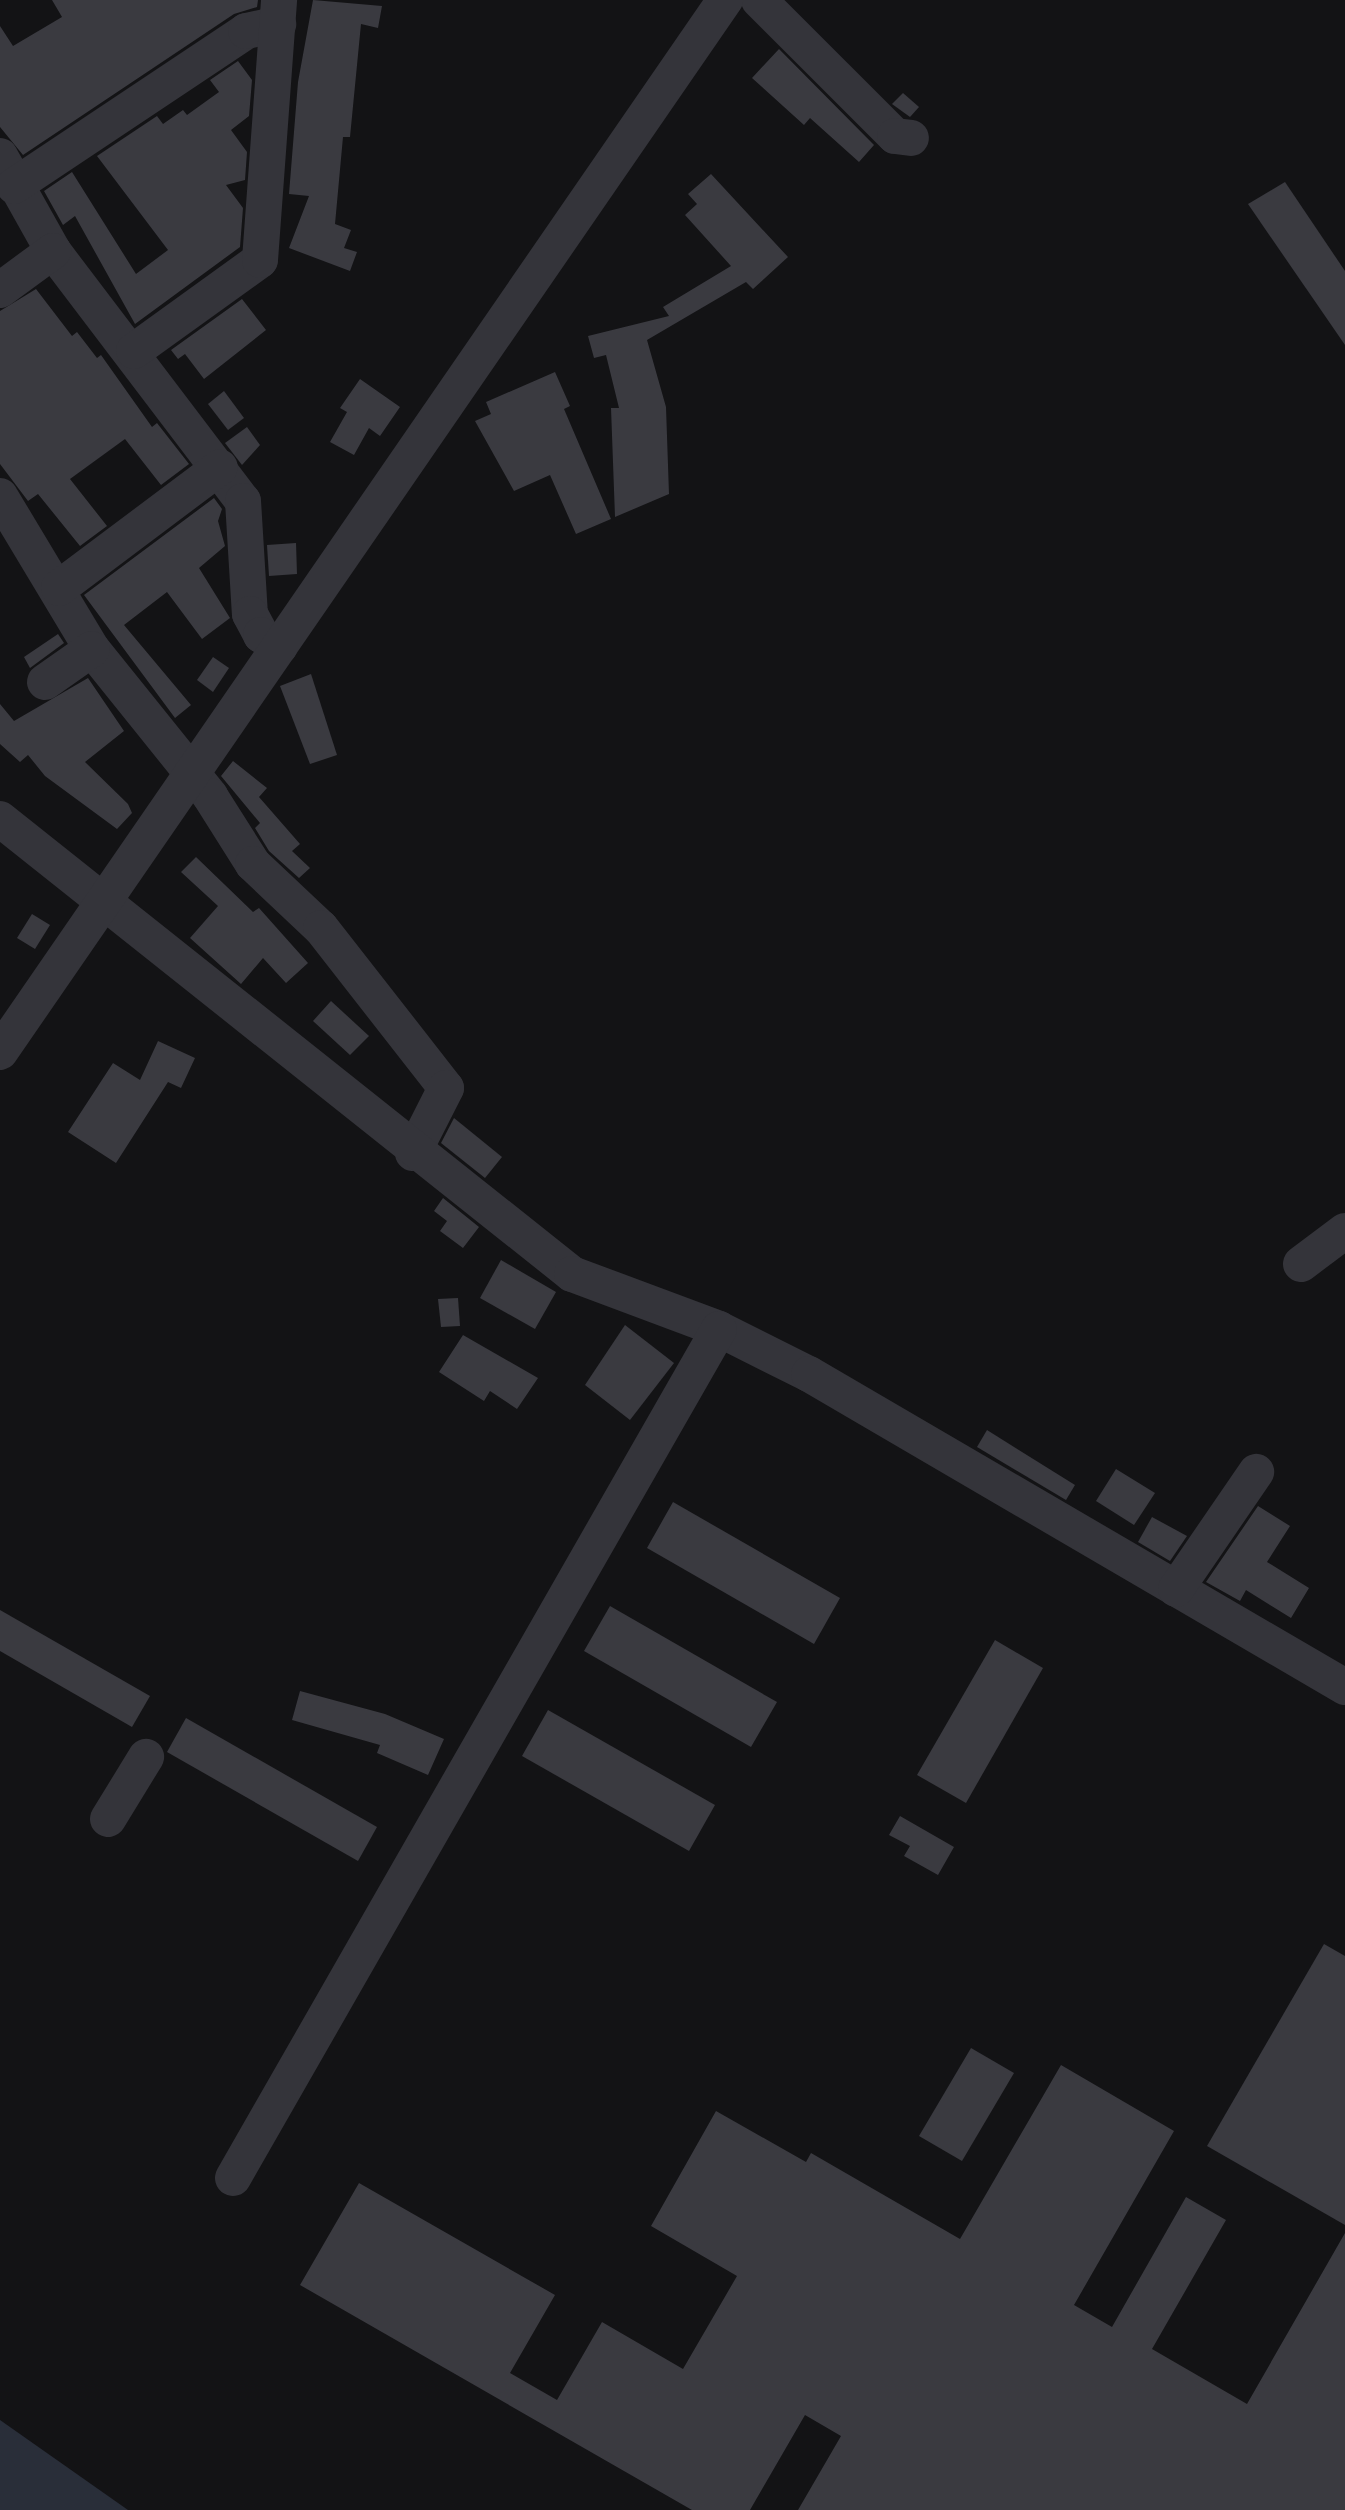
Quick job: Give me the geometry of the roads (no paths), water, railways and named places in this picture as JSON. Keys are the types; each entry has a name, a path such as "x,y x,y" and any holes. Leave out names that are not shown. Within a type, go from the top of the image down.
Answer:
{"street":[{"path":"0,1052 106,902 189,773 280,647 725,0"},
{"path":"759,0 895,136 911,138"},
{"path":"278,12 7,171 53,251 134,351 243,501 250,614 261,635 280,647"},
{"path":"134,351 260,260 278,12"},
{"path":"0,290 53,251"},
{"path":"59,588 220,467"},
{"path":"0,496 59,588 92,649 189,773 253,864 321,928 446,1088 413,1153"},
{"path":"45,682 92,649"},
{"path":"0,819 413,1153 572,1274 719,1329 809,1374 1345,1687"},
{"path":"1301,1264 1345,1231"},
{"path":"233,2178 719,1329"},
{"path":"1176,1589 1256,1472"},
{"path":"108,1819 146,1757"}]}
